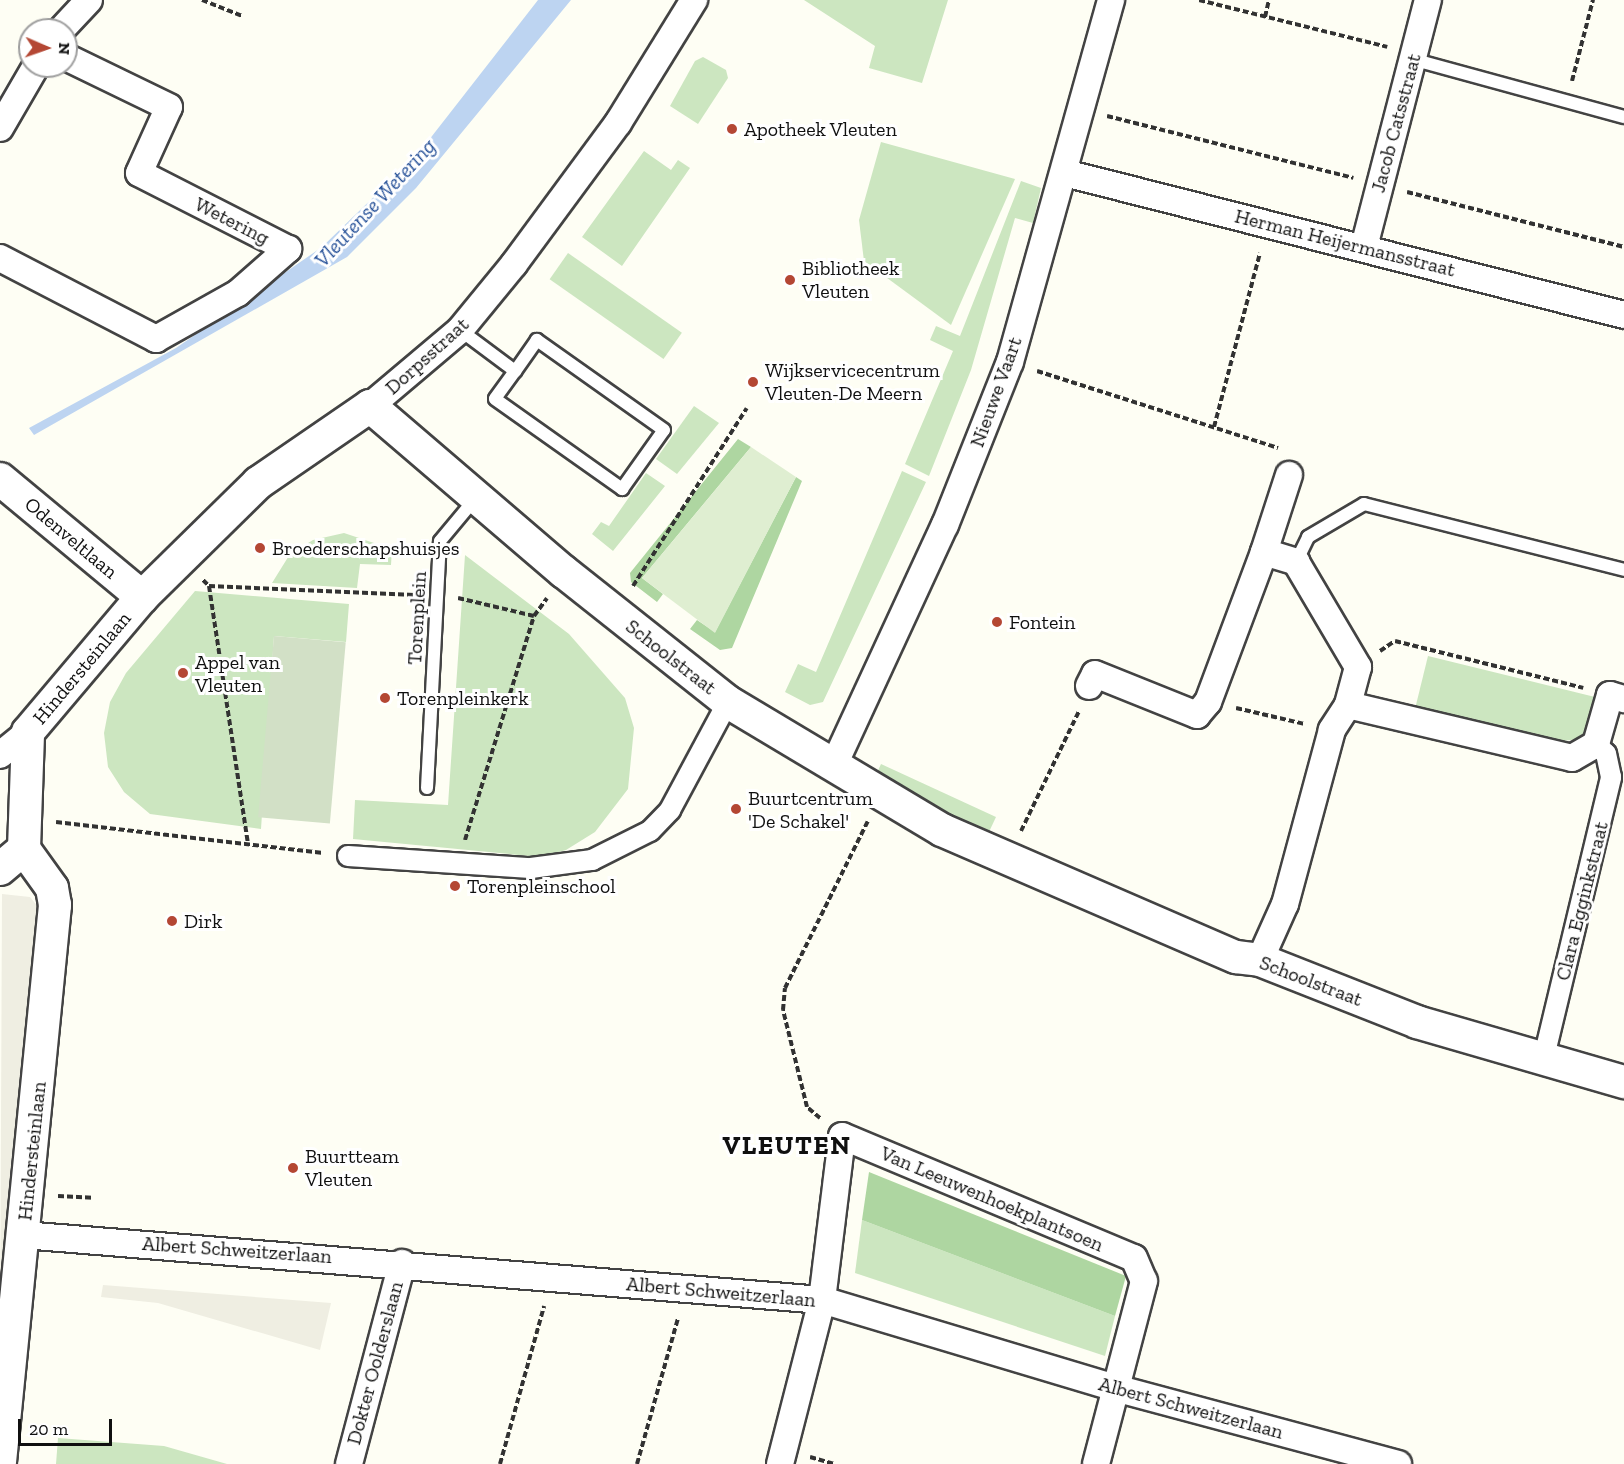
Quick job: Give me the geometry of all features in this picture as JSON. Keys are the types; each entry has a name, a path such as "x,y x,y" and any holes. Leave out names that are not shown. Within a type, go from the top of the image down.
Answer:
{"street":[{"path":"72,18 89,0"},
{"name":"Dorpsstraat","path":"142,597 290,457 370,406 460,330 618,123 694,0"},
{"name":"Nieuwe Vaart","path":"833,767 945,525 1010,362 1065,173 1111,0"},
{"name":"Jacob Catsstraat","path":"1364,247 1428,0"},
{"name":"Wetering","path":"0,258 156,339 238,293 288,249 140,173 169,108 78,63"},
{"path":"0,128 29,78"},
{"name":"Herman Heijermansstraat","path":"1065,173 1364,247 1624,315"},
{"name":"Schoolstraat","path":"370,406 475,499 728,702 880,796 1007,859 1236,957 1260,960 1417,1022 1543,1061 1624,1082"},
{"path":"1089,686 1095,674 1202,708 1264,552 1289,475"},
{"name":"Odenveltlaan","path":"0,479 142,597"},
{"path":"1260,960 1285,904 1332,730 1348,705 1358,667 1296,562 1264,552"},
{"name":"Hindersteinlaan","path":"0,1462 55,905 52,888 25,835 28,732 142,597"},
{"path":"1348,705 1572,758 1596,744 1617,697"},
{"path":"348,856 531,868 592,860 650,831 670,810 728,702"},
{"path":"0,755 28,732"},
{"name":"Clara Egginkstraat","path":"1543,1061 1611,777 1606,754 1596,744"},
{"path":"0,869 25,835"},
{"path":"780,1464 822,1300 842,1136"},
{"name":"Van Leeuwenhoekplantsoen","path":"842,1136 1134,1258 1144,1281 1096,1464"},
{"name":"Albert Schweitzerlaan","path":"23,1235 402,1263 822,1300 1115,1388 1398,1464"},
{"name":"Dokter Oolderslaan","path":"349,1464 402,1263"}],"lane":[{"path":"1413,57 1624,117"},
{"path":"460,330 514,371"},
{"path":"537,340 664,430 622,489 495,399 514,371 537,340"},
{"name":"Torenplein","path":"427,788 440,541 475,499"},
{"path":"1296,562 1308,537 1364,504 1624,570"}],"path":[{"path":"202,0 242,16"},
{"path":"1199,0 1413,57"},
{"path":"1265,17 1269,0"},
{"path":"1566,101 1593,0"},
{"path":"1214,427 1268,223"},
{"path":"1010,362 1283,450 1289,475"},
{"path":"183,557 208,586 248,843"},
{"path":"208,586 479,599 534,616"},
{"path":"1358,667 1395,641 1617,697"},
{"path":"1007,859 1089,686"},
{"path":"1202,708 1332,730"},
{"path":"842,1136 807,1107 783,1010 785,988 880,796"},
{"path":"25,835 248,843 348,856"},
{"path":"500,1464 552,1277"},
{"path":"638,1464 686,1288"}],"green space":[{"path":"804,0 948,0 922,83 869,68 875,46"},
{"path":"703,57 726,70 728,78 698,124 670,106 695,61"},
{"path":"881,142 1015,179 951,325 864,261 859,220"},
{"path":"644,151 671,170 678,160 690,168 622,266 582,237"},
{"path":"1021,181 1041,188 1033,223 1015,218 971,370 929,476 905,464 953,351 930,340 936,326 960,336"},
{"path":"568,253 682,333 664,359 550,279"},
{"path":"694,406 719,423 677,474 656,459"},
{"path":"738,439 751,447 642,578 663,594 657,602 631,582 630,573"},
{"path":"751,447 796,477 715,633 642,578"},
{"path":"902,471 926,482 823,702 810,705 785,692 798,664 816,672"},
{"path":"646,473 665,486 613,551 592,534 601,522 609,526"},
{"path":"796,477 802,481 732,648 720,650 690,629 697,620 715,632"},
{"path":"344,533 392,549 391,565 360,564 357,588 272,583 290,554 313,540"},
{"path":"465,555 569,634 625,698 634,728 628,789 595,832 566,850 540,857 353,839 355,800 448,805"},
{"path":"195,591 349,604 346,642 274,636 261,829 150,814 124,792 108,767 104,733 110,702 126,673"},
{"path":"274,636 346,642 330,824 258,817"},
{"path":"1428,656 1595,697 1590,727 1579,739 1553,742 1415,709"},
{"path":"881,764 996,817 988,834 875,777"},
{"path":"869,1172 1126,1276 1115,1316 862,1220"},
{"path":"862,1220 1115,1316 1105,1356 855,1273"},
{"path":"58,1438 164,1446 227,1464 56,1464"}],"shaded area":[{"path":"2,894 30,897 39,908 0,1351"},
{"path":"103,1285 331,1303 320,1350 158,1303 101,1297"}],"water":[{"name":"Vleutense Wetering","path":"538,0 571,0 416,188 347,257 34,435 29,428 176,348 322,247 418,154"}],"place":[{"name":"Apotheek Vleuten","path":"732,129"},
{"name":"Bibliotheek Vleuten","path":"790,280"},
{"name":"Wijkservicecentrum Vleuten-De Meern","path":"753,382"},
{"name":"Broederschapshuisjes","path":"260,548"},
{"name":"Fontein","path":"997,622"},
{"name":"Appel van Vleuten","path":"183,673"},
{"name":"Torenpleinkerk","path":"385,698"},
{"name":"Buurtcentrum 'De Schakel'","path":"736,809"},
{"name":"Torenpleinschool","path":"455,886"},
{"name":"Dirk","path":"172,921"},
{"name":"Buurtteam Vleuten","path":"293,1168"}],"district":[{"name":"VLEUTEN","path":"787,1146"}]}
